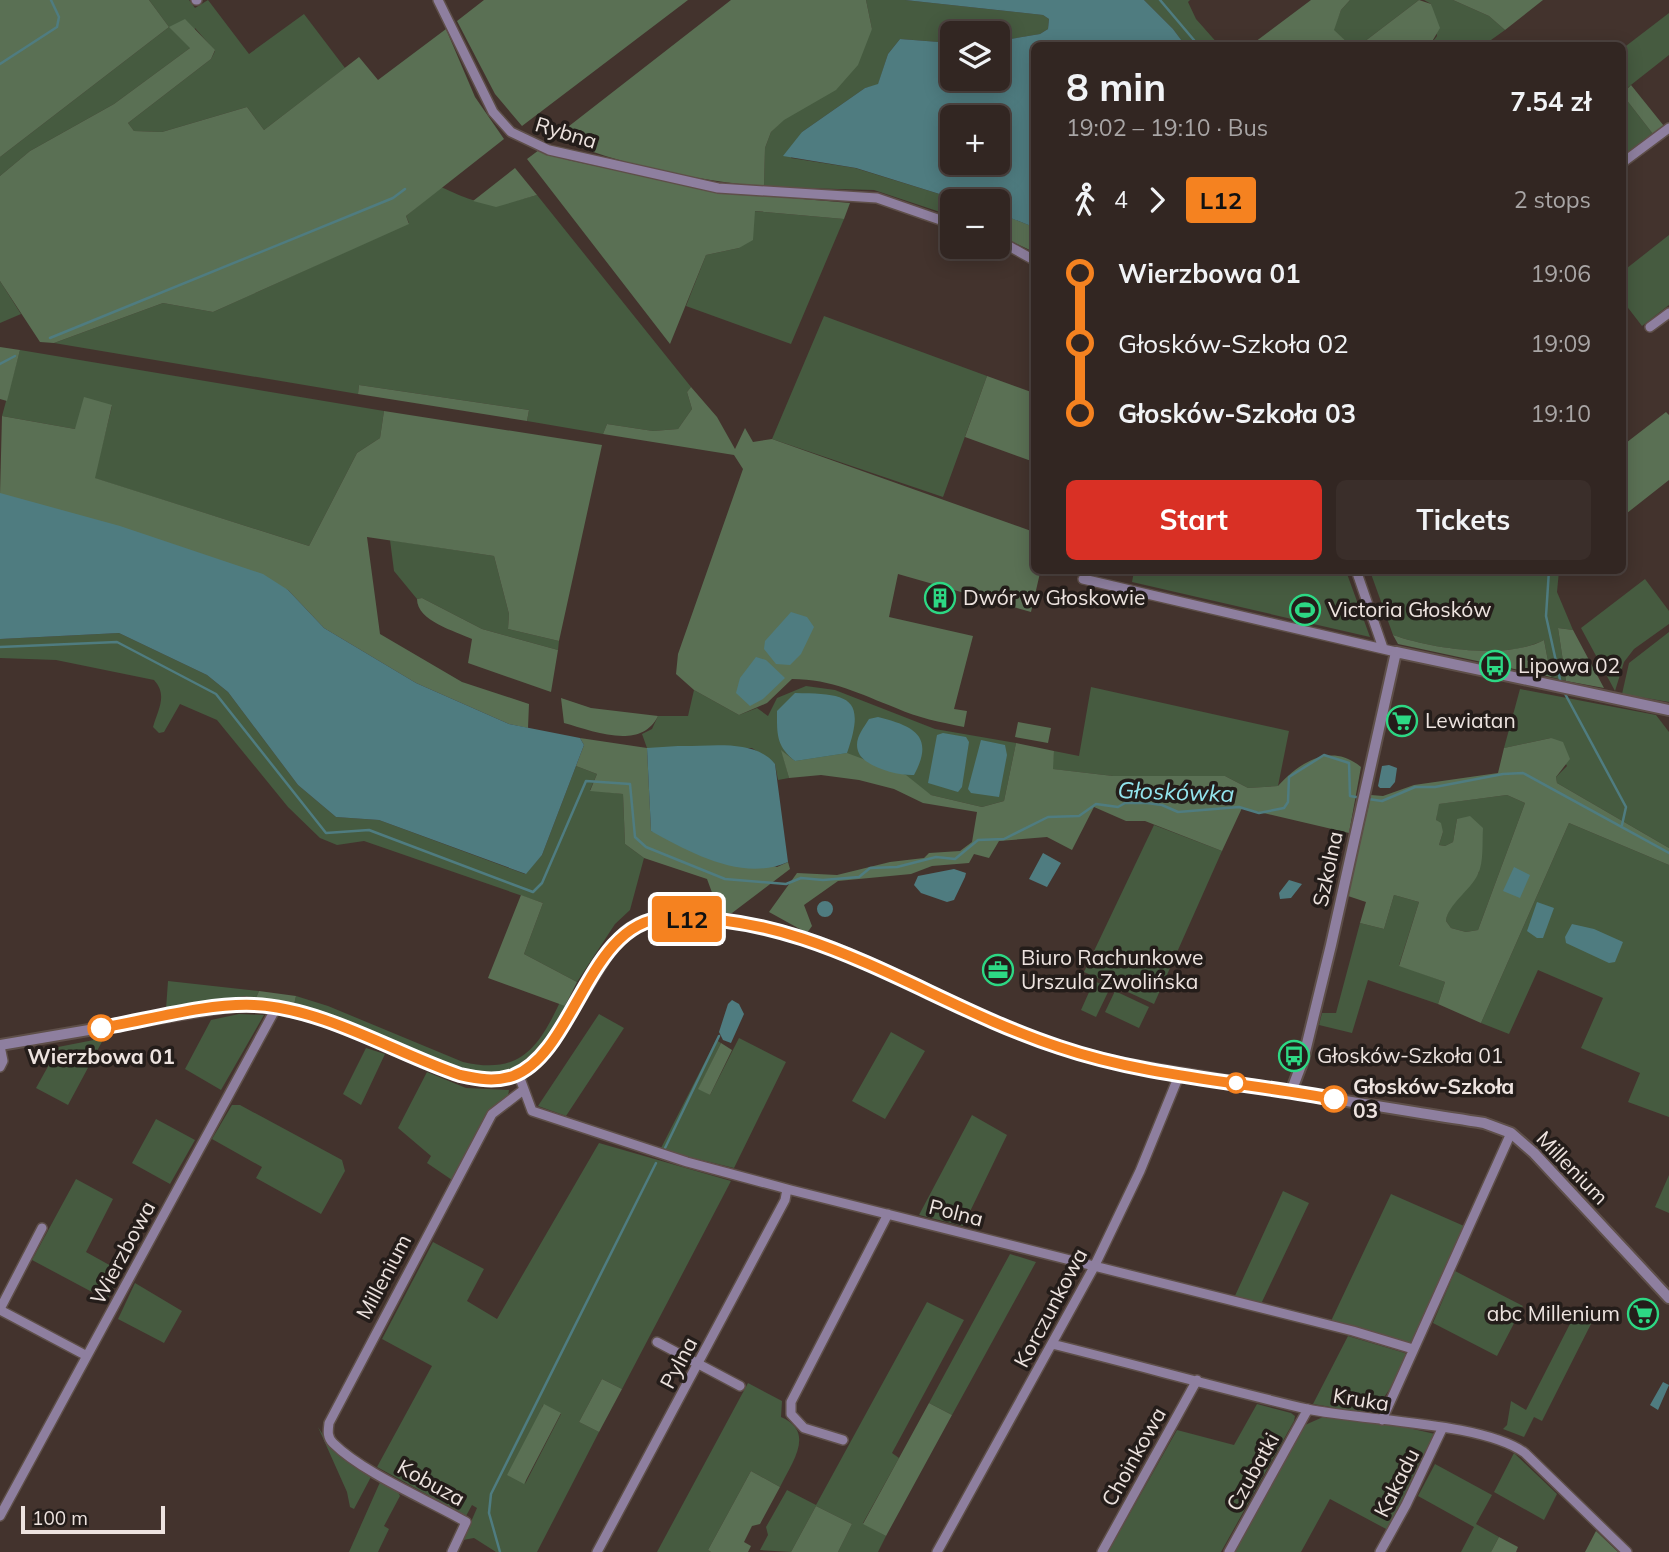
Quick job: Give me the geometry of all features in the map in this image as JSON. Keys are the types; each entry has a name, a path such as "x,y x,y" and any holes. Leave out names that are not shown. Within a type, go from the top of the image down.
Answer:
{"street":[{"name":"Rybna","path":"438,0 493,112 512,132 549,150 718,188 877,198 940,220"},
{"path":"1626,160 1669,128"},
{"path":"1010,247 1031,258"},
{"path":"1650,327 1669,313"},
{"path":"1357,574 1383,648"},
{"path":"1083,579 1395,652 1669,710"},
{"name":"Szkolna","path":"1291,1092 1303,1060 1395,652"},
{"name":"Millenium","path":"518,1073 543,1051 618,939 638,923 673,918 743,922 782,930 854,958 1042,1041 1100,1058 1484,1123 1511,1133 1534,1153 1669,1298"},
{"path":"0,1067 3,1061 0,1046 231,1006 276,1007 310,1016 460,1075 491,1079 518,1073"},
{"name":"Wierzbowa","path":"0,1516 4,1499 87,1356 276,1007"},
{"name":"Polna","path":"518,1073 531,1111 687,1162 1353,1331 1413,1349"},
{"name":"Korczunkowa","path":"937,1552 1094,1267 1140,1171 1180,1073"},
{"name":"Millenium","path":"380,1475 334,1444 328,1433 329,1423 492,1114 522,1091"},
{"path":"1382,1420 1511,1133"},
{"name":"Pylna","path":"597,1552 786,1200 787,1189"},
{"path":"843,1440 804,1428 790,1414 793,1396 888,1214"},
{"path":"43,1228 0,1309 87,1356"},
{"path":"657,1342 740,1386"},
{"name":"Kruka","path":"1052,1344 1308,1409 1472,1434 1516,1446 1627,1552"},
{"name":"Choinkowa","path":"1102,1552 1196,1380"},
{"name":"Czubatki","path":"1229,1552 1308,1409"},
{"name":"Kakadu","path":"1380,1552 1442,1429"},
{"name":"Kobuza","path":"380,1475 466,1522 452,1552"}],"green space":[{"path":"0,0 149,0 169,27 0,157"},
{"path":"149,0 189,0 195,8 208,0 249,54 304,14 345,68 264,130 247,107 162,132 134,131 128,123 211,59 215,51 195,28 190,48 114,104 30,151 0,176 0,157 169,27"},
{"path":"484,0 688,0 522,126 495,94 457,21"},
{"path":"731,0 866,0 872,29 858,65 836,90 784,120 771,132 765,148 764,187 658,170 606,156 555,137"},
{"path":"866,0 905,0 1043,15 1049,19 1048,29 1040,34 1010,39 1010,21 940,21 940,42 900,39 888,54 878,85 865,88 802,132 791,158 855,168 940,194 940,212 874,190 764,187 765,148 771,132 872,29"},
{"path":"1144,0 1190,0 1188,2 1196,19 1216,42 1183,42"},
{"path":"1311,0 1350,0 1341,10 1334,30 1347,42 1255,42"},
{"path":"1350,0 1419,0 1364,42 1347,42 1333,30 1341,10"},
{"path":"1419,0 1431,4 1440,28 1432,42 1364,42"},
{"path":"1424,0 1453,0 1489,16 1505,30 1488,42 1432,42 1437,36 1431,4"},
{"path":"1453,0 1543,0 1505,30 1489,16"},
{"path":"1669,13 1669,55 1626,89 1626,46"},
{"path":"185,19 215,50 211,59 128,123 134,131 162,132 247,107 264,130 359,57 378,80 446,29 475,97 504,139 406,216 409,224 213,312 163,303 54,343 40,342 0,281 0,176 30,151 114,104 190,48 169,27"},
{"path":"1631,85 1664,126 1653,134 1626,99 1626,90"},
{"path":"1626,99 1653,134 1626,155"},
{"path":"539,150 568,160 710,191 850,203 844,219 755,211 753,240 739,248 706,255 670,344 527,159"},
{"path":"515,168 537,195 496,207 473,201"},
{"path":"441,187 468,199 488,203 509,202 537,195 691,387 687,392 692,409 678,429 653,431 607,424 603,434 527,421 529,410 359,385 358,394 54,343 163,303 213,312 409,223 406,216"},
{"path":"754,211 844,219 791,344 686,306 706,255 739,248"},
{"path":"1010,218 1031,226 1031,251 1010,241"},
{"path":"1669,235 1669,305 1642,326 1626,305 1626,269"},
{"path":"0,281 21,314 0,323"},
{"path":"824,316 987,376 943,497 772,439"},
{"path":"0,347 20,350 7,401 0,399"},
{"path":"20,350 384,411 380,438 357,453 309,546 94,478 112,406 75,429 2,416"},
{"path":"987,376 1031,392 1031,461 965,437"},
{"path":"359,385 529,410 527,421 358,394"},
{"path":"691,387 717,417 735,449 745,428 753,442 772,439 1031,531 1031,574 1040,574 1031,612 898,574 889,617 973,636 954,709 967,711 964,727 913,714 833,684 792,679 767,703 739,715 694,690 676,674 678,654 743,469 734,455 603,434 607,424 653,431 678,429 692,409 687,392"},
{"path":"84,397 112,405 95,478 309,546 357,453 380,438 384,411 602,445 559,641 508,629 509,614 494,556 367,537 380,634 462,682 529,704 528,728 509,724 416,683 324,628 288,590 0,494 2,416 75,429"},
{"path":"1666,412 1669,415 1669,480 1626,514 1626,443"},
{"path":"390,540 494,556 509,614 508,629 559,641 558,650 482,629 422,598 417,599 394,571"},
{"name":"Victoria Głosków","path":"1133,574 1347,574 1370,637 1132,582"},
{"path":"1371,574 1559,574 1557,592 1573,630 1558,628 1566,681 1551,677 1544,640 1510,650 1490,651 1448,648 1393,635"},
{"path":"1645,579 1669,611 1669,624 1634,649 1624,662 1615,691 1581,628"},
{"path":"422,598 482,629 558,650 551,692 468,663 472,639 430,619 419,607 417,599"},
{"path":"1558,628 1573,630 1604,688 1566,681"},
{"path":"1669,632 1669,702 1622,694 1629,663"},
{"path":"119,633 207,675 228,692 298,785 336,817 379,820 525,874 542,855 576,766 597,774 590,790 623,794 625,844 644,858 630,910 615,924 577,982 524,954 543,903 364,841 337,845 320,838 288,807 217,720 180,704 164,732 159,733 153,727 161,697 154,680 56,660 0,658 0,639"},
{"path":"1393,635 1449,648 1491,651 1510,650 1544,640 1551,677 1398,644"},
{"path":"806,686 835,690 935,729 1016,743 1004,801 982,807 931,795 863,759 795,761 782,751 789,778 778,780 775,764 752,748 647,748 642,734 652,729 658,716 688,716 694,690 739,715 757,708 768,716 777,698"},
{"path":"1091,687 1289,731 1278,786 1248,788 1225,776 1113,776 1052,769 1054,751 1079,756"},
{"path":"1520,689 1656,715 1669,732 1669,848 1557,783 1556,777 1567,766 1551,738 1504,748"},
{"path":"561,698 591,708 658,716 650,727 640,733 628,736 602,734 564,723"},
{"path":"1018,722 1051,728 1048,743 1015,737"},
{"path":"580,738 647,748 651,831 777,867 788,862 790,869 732,913 710,914 714,898 707,879 644,858 625,844 623,794 590,791 597,774 576,766 584,745"},
{"path":"1551,738 1563,742 1570,759 1556,777 1557,783 1669,848 1669,865 1569,823 1481,1023 1438,1004 1445,982 1399,966 1419,902 1394,895 1384,929 1360,923 1366,902 1348,896 1371,795 1383,796 1414,785 1498,773 1504,748","holes":["1507,795 1525,803 1478,930 1466,932 1451,928 1446,921 1448,915 1480,869 1483,828 1470,816 1457,819 1453,842 1445,846 1439,845 1443,832 1441,823 1436,820 1439,804"]},
{"path":"1016,743 1054,751 1053,769 1113,776 1225,776 1248,788 1278,786 1296,769 1316,758 1338,756 1361,767 1349,833 1242,808 1222,851 1145,821 1126,821 1094,807 1072,850 1047,837 999,841 989,858 974,854 969,863 932,866 911,874 838,881 804,905 812,926 807,933 769,912 797,873 837,875 890,862 924,858 929,853 960,851 972,842 977,812 923,803 894,789 859,780 821,775 789,778 781,750 795,761 847,753 906,775 931,795 982,807 1004,801"},
{"path":"1507,795 1525,803 1478,930 1466,932 1451,928 1446,921 1450,909 1479,872 1457,819 1453,842 1445,846 1439,845 1443,832 1436,820 1438,804"},
{"path":"1569,823 1669,865 1669,1117 1628,1102 1640,1073 1581,1048 1603,998 1538,970 1509,1034 1481,1023"},
{"path":"1154,825 1222,851 1154,1004 1084,972"},
{"path":"521,895 543,903 524,954 577,982 565,1006 488,978"},
{"path":"1394,895 1419,902 1399,965 1445,982 1438,1004 1368,980 1352,1033 1319,1025 1322,1013 1336,1013 1360,923 1384,929"},
{"path":"168,981 259,991 256,998 245,996 166,1009"},
{"path":"1094,981 1110,988 1096,1017 1081,1010"},
{"path":"259,991 296,996 294,1005 256,998"},
{"path":"1115,991 1149,1007 1139,1028 1105,1012"},
{"path":"296,996 328,1006 463,1062 482,1065 499,1065 524,1054 543,1033 560,1002 565,1006 538,1048 528,1058 503,1072 487,1074 468,1072 294,1005"},
{"path":"239,1014 264,1015 221,1090 185,1069 211,1020"},
{"path":"599,1014 624,1028 566,1116 538,1106"},
{"path":"891,1032 925,1051 885,1119 852,1101"},
{"path":"104,1038 68,1105 36,1088 51,1061 53,1048"},
{"path":"739,1038 786,1062 734,1168 660,1150 716,1040 721,1043 699,1088 710,1095"},
{"path":"721,1043 732,1050 710,1095 698,1089"},
{"path":"366,1048 385,1054 361,1105 343,1094"},
{"path":"427,1072 466,1088 509,1090 508,1096 486,1114 452,1180 427,1163 431,1156 398,1128"},
{"path":"232,1105 240,1105 342,1160 345,1171 321,1214 256,1178 262,1167 212,1139"},
{"path":"972,1115 1007,1135 963,1226 919,1215"},
{"path":"156,1119 195,1140 170,1184 132,1163"},
{"path":"599,1143 731,1181 622,1389 602,1379 579,1422 599,1432 537,1552 496,1552 474,1538 463,1540 477,1508 472,1505 466,1516 377,1467 432,1366 382,1339 433,1242 484,1269 467,1301 497,1319","holes":["543,1405 561,1414 525,1484"]},
{"path":"1669,1175 1669,1213 1655,1207"},
{"path":"76,1179 113,1199 86,1252 122,1272 107,1300 32,1260"},
{"path":"1283,1191 1309,1203 1261,1304 1234,1298"},
{"path":"1391,1194 1464,1226 1411,1343 1331,1321"},
{"path":"1010,1254 1036,1262 952,1415 929,1403"},
{"path":"1455,1271 1523,1306 1497,1356 1433,1323"},
{"path":"135,1283 182,1311 164,1343 118,1319"},
{"path":"927,1302 964,1320 892,1453 899,1458 863,1523 886,1536 878,1552 838,1552 852,1524 816,1506 791,1552 760,1550 768,1535 766,1527 787,1490 816,1505"},
{"path":"1575,1314 1592,1322 1542,1421 1534,1417 1524,1437 1503,1429 1507,1425 1511,1401 1526,1410"},
{"path":"1348,1336 1405,1353 1401,1368 1385,1396 1377,1405 1360,1412 1313,1404"},
{"path":"602,1379 622,1389 599,1432 579,1422"},
{"path":"748,1383 782,1401 781,1417 797,1431 799,1439 795,1458 780,1487 751,1471 708,1550 711,1552 657,1552"},
{"path":"929,1403 952,1415 886,1536 863,1524"},
{"path":"544,1404 561,1413 524,1484 507,1475"},
{"path":"1257,1404 1291,1413 1295,1416 1294,1421 1221,1552 1108,1552 1177,1430 1234,1445"},
{"path":"1323,1417 1391,1424 1435,1434 1388,1530 1330,1499 1301,1552 1234,1552 1305,1425"},
{"path":"318,1427 332,1449 372,1475 354,1509 350,1507 347,1492"},
{"path":"1514,1453 1557,1494 1544,1520 1494,1492"},
{"path":"1435,1464 1492,1495 1476,1524 1499,1537 1491,1552 1461,1552 1474,1527 1418,1496"},
{"path":"751,1471 780,1487 760,1524 752,1526 744,1542 751,1546 748,1552 711,1552 708,1550"},
{"path":"381,1480 396,1488 400,1496 384,1526 389,1529 378,1552 349,1552"},
{"path":"816,1506 852,1524 838,1552 791,1552"},
{"path":"1596,1531 1617,1551 1618,1552 1585,1552"},
{"path":"1499,1537 1518,1547 1516,1552 1491,1552"}],"water":[{"path":"905,0 1144,0 1183,42 1031,42 1031,226 1010,218 1010,189 940,189 940,194 856,168 783,156 802,132 865,88 878,84 888,54 900,39 940,42 940,91 1010,91 1010,39 1040,34 1048,29 1049,19 1043,15"},
{"path":"0,493 120,526 263,574 288,590 324,628 416,683 509,724 580,738 584,745 542,855 526,874 379,820 336,817 298,785 228,692 207,675 119,633 0,639"},
{"path":"791,612 807,617 814,627 801,654 790,665 776,664 764,649 765,641"},
{"path":"756,657 766,660 785,678 763,699 750,706 736,693 740,678"},
{"path":"795,693 840,697 848,702 853,709 855,720 847,753 795,761 784,750 779,739 777,711"},
{"path":"878,717 902,724 917,735 922,751 914,775 882,769 861,757 857,747 860,734 869,719"},
{"path":"943,733 966,737 969,742 962,787 958,792 928,783 937,735"},
{"path":"981,740 1005,745 1007,755 999,797 971,793 968,789"},
{"path":"743,747 755,750 775,764 788,862 753,869 735,867 700,856 651,831 647,748"},
{"path":"1382,766 1397,768 1395,782 1390,788 1380,788 1378,786"},
{"path":"1043,853 1061,863 1047,887 1029,879"},
{"path":"1514,867 1530,875 1520,898 1503,891"},
{"path":"954,869 966,873 954,900 947,902 921,893 914,885 918,876"},
{"path":"1289,880 1302,884 1291,898 1280,899 1279,893"},
{"path":"825,901 831,903 831,915 825,917 819,915 817,909 819,903"},
{"path":"1537,902 1554,908 1543,938 1537,938 1527,931"},
{"path":"1572,924 1594,929 1623,942 1615,962 1609,963 1566,943 1565,937"},
{"path":"732,1000 739,1004 744,1014 731,1043 723,1040 719,1032 728,1004"},
{"path":"1663,1382 1669,1385 1658,1410 1650,1405"}],"waterway":[{"path":"0,64 57,27 59,17 51,0"},
{"path":"1160,0 1196,42"},
{"path":"50,338 393,198 405,189"},
{"path":"0,364 15,356"},
{"path":"1549,574 1546,616 1561,684"},
{"name":"Głoskówka","path":"0,647 117,642 216,694 326,833 369,830 533,892 542,883 586,781 630,784 635,837 646,847 725,879 786,884 801,878 823,880 859,877 870,868 897,867 936,857 955,859 978,840 1004,839 1048,817 1079,816 1096,804 1118,807 1125,803 1147,803 1162,805 1178,812 1239,807 1259,813 1284,808 1288,802 1289,777 1324,755 1349,763 1350,796 1362,798"},
{"path":"1563,690 1626,807 1622,825"},
{"name":"Głoskówka","path":"1368,799 1382,801 1415,787 1435,787 1503,774 1523,773 1669,853"},
{"path":"665,1148 719,1036"},
{"path":"500,1552 489,1513 491,1494 656,1163"}],"bus line":[{"name":"L12","path":"101,1028 231,1006 276,1007 302,1013 460,1075 484,1079 504,1078 518,1073 538,1057 614,944 626,931 638,923 654,919 723,920 770,927 820,944 1004,1026 1075,1052 1334,1099"}],"place":[{"name":"Dwór w Głoskowie","path":"940,598"},
{"name":"Victoria Głosków","path":"1305,610"},
{"name":"Lipowa 02","path":"1495,666"},
{"name":"Lewiatan","path":"1402,721"},
{"name":"Biuro Rachunkowe Urszula Zwolińska","path":"998,970"},
{"name":"Wierzbowa 01","path":"101,1028"},
{"name":"Głosków-Szkoła 01","path":"1294,1056"},
{"name":"Głosków-Szkoła 03","path":"1334,1099"},
{"name":"abc Millenium","path":"1643,1314"}]}
